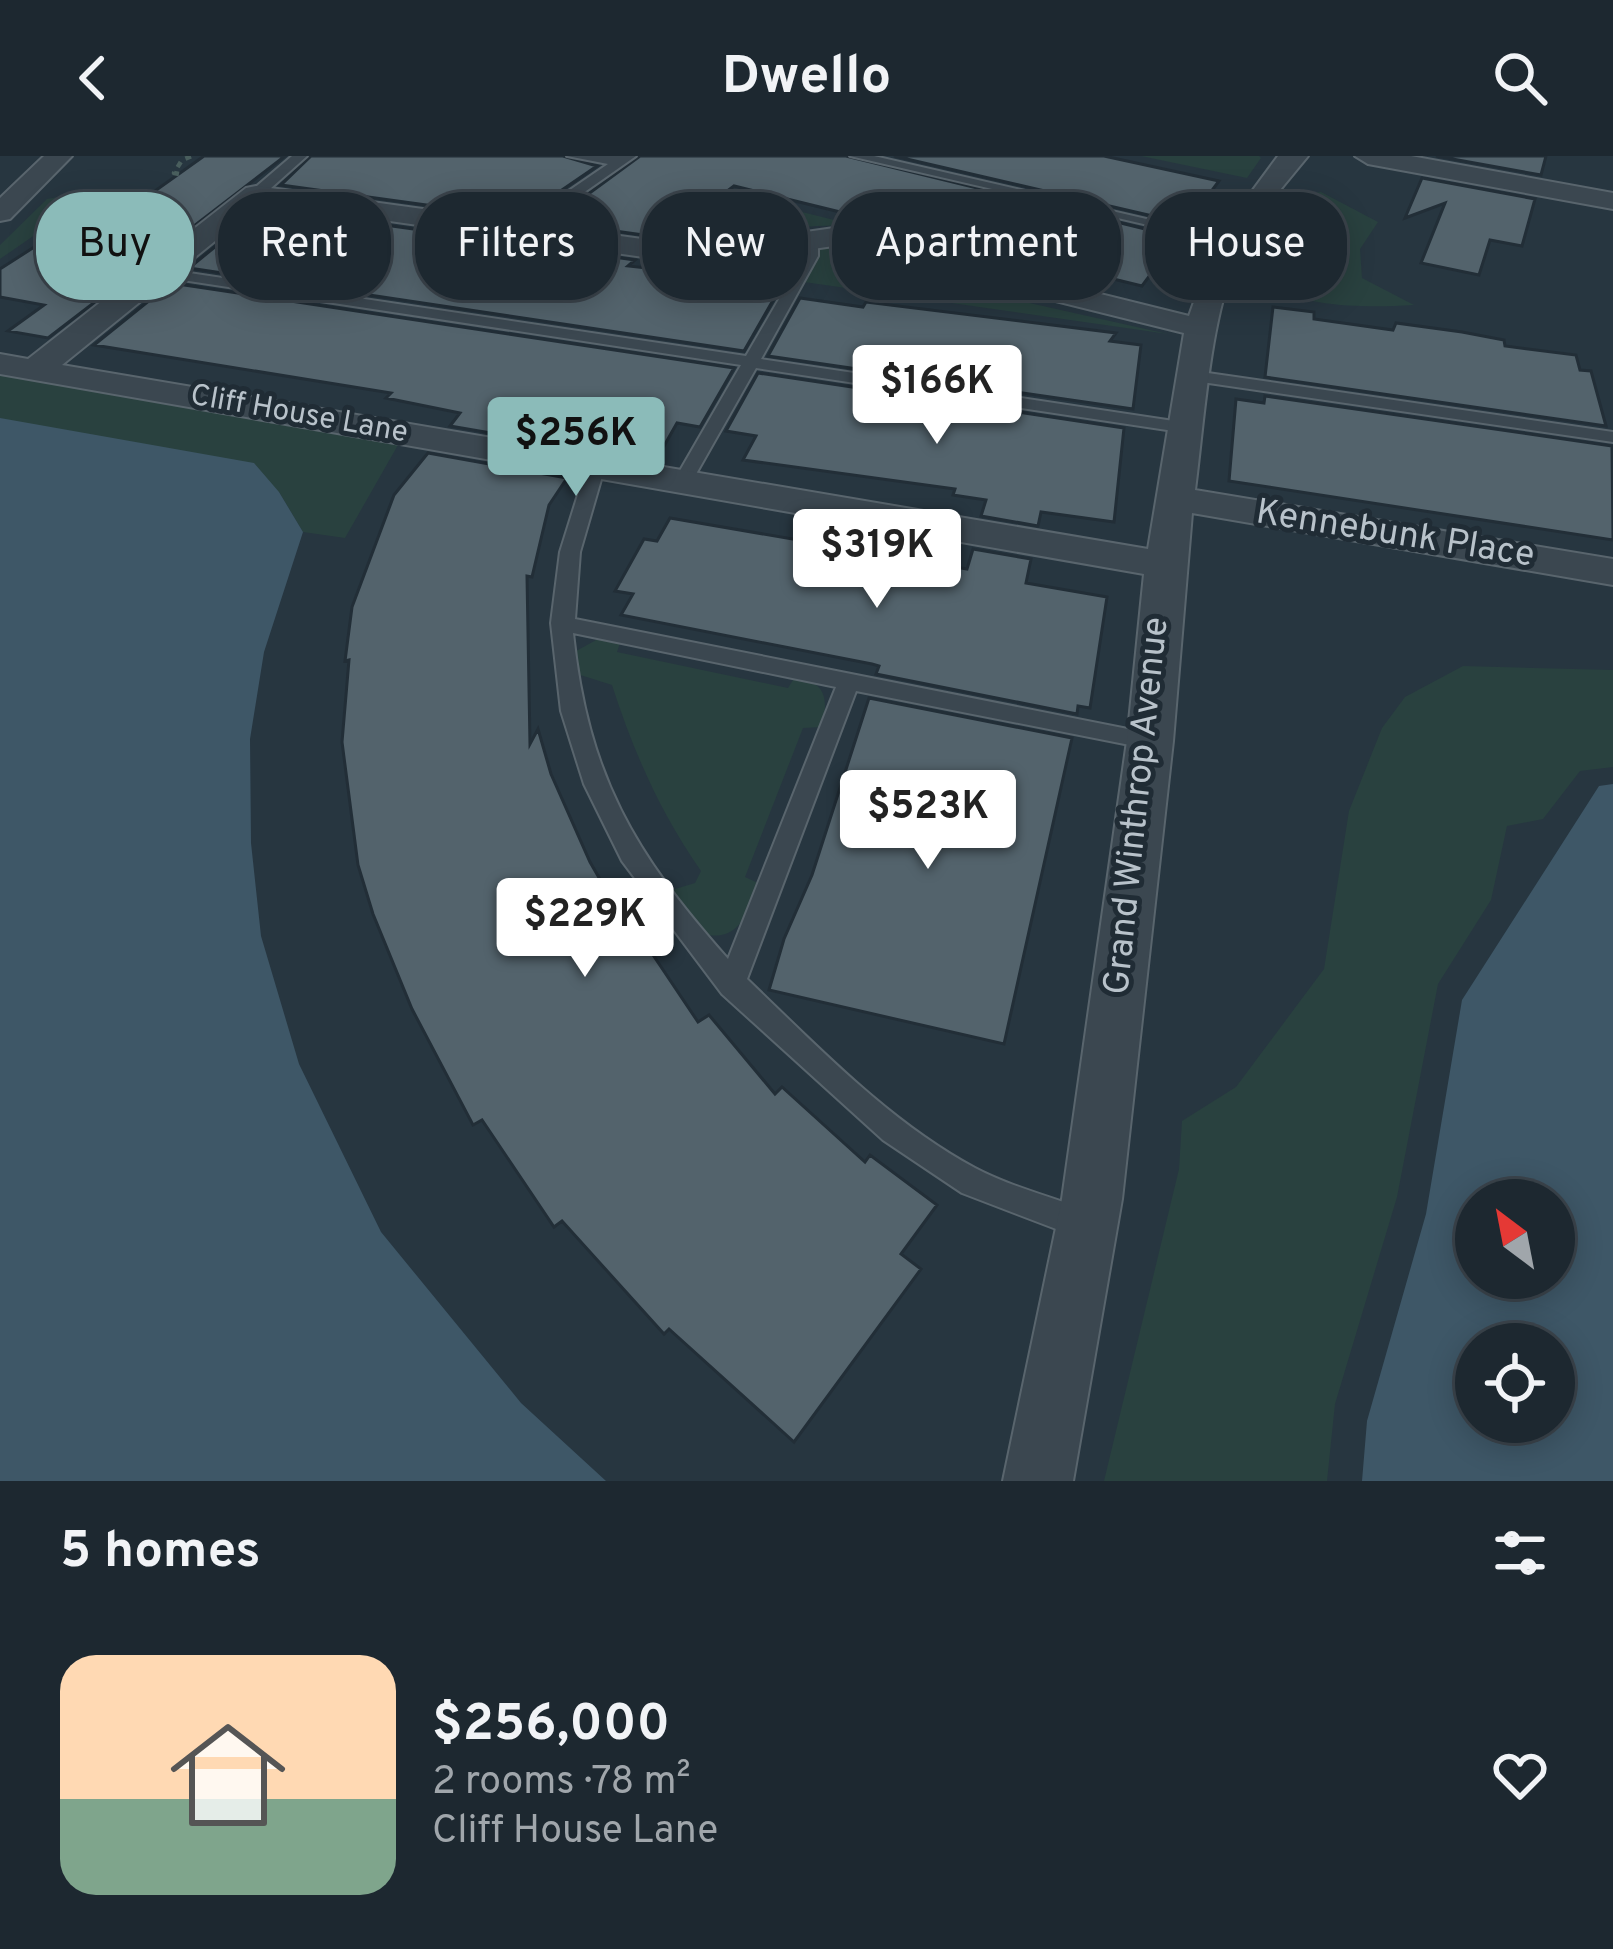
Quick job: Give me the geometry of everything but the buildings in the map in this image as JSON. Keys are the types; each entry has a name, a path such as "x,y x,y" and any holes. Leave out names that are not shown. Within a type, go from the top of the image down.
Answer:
{"street":[{"path":"0,213 59,156"},
{"name":"Grand Winthrop Avenue","path":"1264,192 1295,156"},
{"path":"1369,156 1613,201"},
{"path":"194,242 218,224"},
{"path":"618,244 700,256 812,238 862,242 1201,328"},
{"path":"18,367 115,300"},
{"name":"Grand Winthrop Avenue","path":"1038,1481 1087,1226 1150,740 1165,565 1208,300"},
{"name":"Cliff House Lane","path":"18,367 1165,565"},
{"name":"Kennebunk Place","path":"1177,499 1613,572"}],"lane":[{"path":"258,192 300,156"},
{"path":"574,156 624,159"},
{"path":"857,156 1145,221"},
{"path":"576,192 624,159"},
{"path":"683,481 811,256 812,238"},
{"path":"194,278 1187,428"},
{"path":"1194,376 1613,437"},
{"path":"596,466 571,530 561,623 564,682 580,751 645,881 731,986 835,1081 958,1175 1087,1226"},
{"path":"561,623 1150,740"},
{"path":"731,986 849,682"}],"path":[{"path":"179,174 174,173 176,166 191,156"}],"green space":[{"path":"1141,156 1259,156 1261,158 1247,178"},
{"path":"1347,206 1378,222 1360,249 1362,278 1414,305 1307,300 1347,300"},
{"path":"36,210 36,234 0,259 0,245"},
{"path":"808,213 832,219 832,226 808,227"},
{"path":"832,246 832,286 808,283 813,248"},
{"path":"930,300 1016,300 1168,334"},
{"path":"0,375 398,445 345,538 303,532 279,492 0,418"},
{"path":"598,639 620,643 617,652 788,688 793,680 804,680 822,693 821,727 803,728 745,877 760,884 741,922 726,934 705,934 665,892 695,883 701,871 649,781 612,685 574,673 567,656"},
{"path":"1463,666 1613,670 1613,767 1580,771 1543,819 1507,826 1491,900 1438,984 1397,1197 1335,1404 1327,1481 1104,1481 1179,1169 1182,1121 1236,1087 1324,969 1349,811 1382,728 1405,697"}],"water":[{"path":"0,418 254,463 303,532 264,652 250,739 251,843 261,936 299,1064 381,1232 521,1403 606,1481 0,1481"},
{"path":"1613,784 1613,1481 1362,1481 1367,1421 1426,1214 1462,1000 1599,786"}]}
